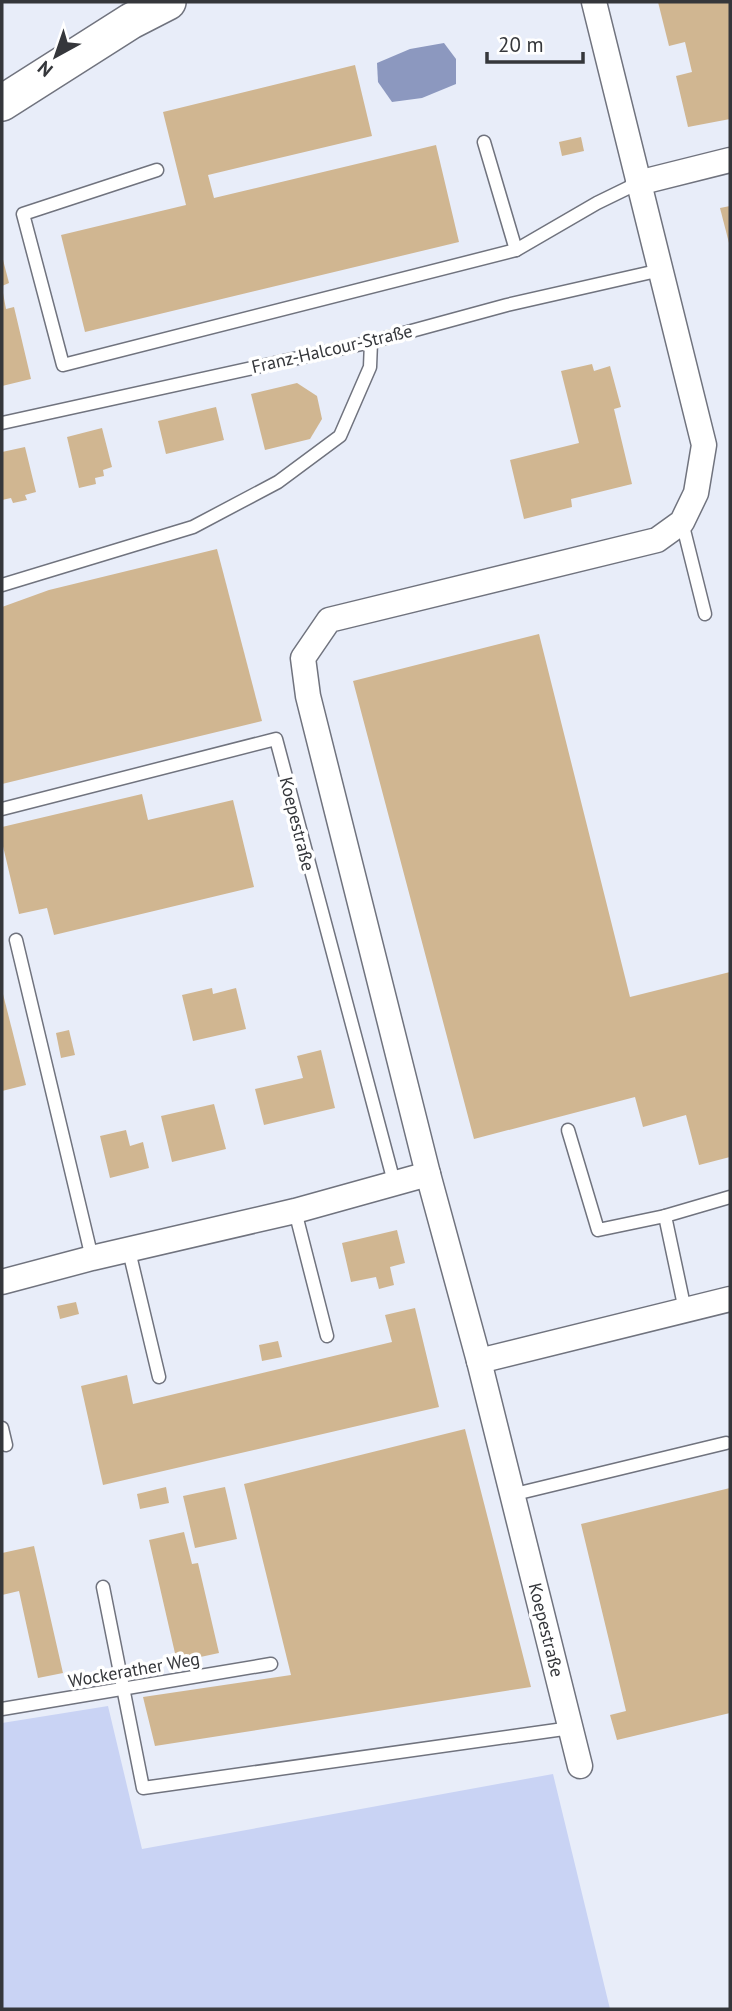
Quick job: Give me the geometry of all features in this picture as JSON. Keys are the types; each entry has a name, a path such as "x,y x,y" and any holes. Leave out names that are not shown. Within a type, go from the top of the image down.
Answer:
{"main road":[{"path":"2,103 131,21 168,2"}],"street":[{"path":"594,2 704,446 696,493 682,522"},
{"path":"638,183 730,160"},
{"name":"Koepestraße","path":"580,1766 307,696 303,658 329,620 657,540 682,522"},
{"path":"2,1282 92,1258 295,1211 428,1174"},
{"path":"478,1362 730,1298"}],"lane":[{"path":"484,142 516,250"},
{"path":"157,170 23,214 63,365 516,250 597,203 638,183"},
{"name":"Franz-Halcour-Straße","path":"2,423 371,342 507,305 662,271"},
{"path":"2,585 193,527 278,482 341,436 370,367 371,342"},
{"path":"682,522 705,614"},
{"name":"Koepestraße","path":"2,809 276,739 394,1182"},
{"path":"16,940 92,1258"},
{"path":"568,1130 598,1230 665,1216 730,1197"},
{"path":"295,1211 327,1336"},
{"path":"665,1216 685,1310"},
{"path":"129,1251 159,1377"},
{"path":"2,1428 6,1445"},
{"path":"511,1495 726,1443"},
{"path":"103,1587 143,1788 570,1728"},
{"name":"Wockerather Weg","path":"2,1709 271,1664"}],"shaded area":[{"path":"444,43 456,59 456,84 422,98 392,102 378,82 377,63 410,49"},
{"path":"108,1706 142,1849 553,1774 610,2009 2,2009 2,1723"}],"building":[{"path":"658,2 730,2 730,119 688,127 676,76 692,72 685,42 669,46"},
{"path":"355,65 372,136 208,175 214,198 436,145 459,242 85,332 61,235 186,205 163,112"},
{"path":"581,137 584,151 562,156 559,142"},
{"path":"730,206 730,243 729,243 720,208"},
{"path":"2,256 9,283 2,286"},
{"path":"3,293 6,309 14,307 31,379 2,386"},
{"path":"592,364 594,371 610,366 621,407 614,409 632,484 571,499 572,507 524,519 510,460 579,443 561,371"},
{"path":"297,383 317,396 322,419 310,439 265,450 251,394"},
{"path":"216,407 224,440 166,454 158,421"},
{"path":"102,428 112,467 103,470 104,476 95,478 96,484 79,488 67,437"},
{"path":"25,447 36,492 25,495 27,500 13,503 11,498 2,500 2,452"},
{"path":"217,549 262,721 2,784 2,607 49,590"},
{"path":"539,634 630,997 730,972 730,1157 699,1165 686,1115 643,1127 635,1097 474,1139 353,681"},
{"path":"142,794 148,820 233,800 254,887 54,935 47,908 19,914 2,842 2,827"},
{"path":"212,988 213,994 236,988 246,1029 193,1041 182,995"},
{"path":"2,990 26,1085 2,1091"},
{"path":"69,1030 75,1055 61,1058 56,1033"},
{"path":"321,1050 335,1108 264,1125 255,1089 303,1078 297,1056"},
{"path":"214,1104 226,1149 172,1162 161,1116"},
{"path":"126,1130 130,1146 143,1142 149,1168 110,1178 100,1136"},
{"path":"397,1230 405,1263 390,1267 394,1285 379,1289 376,1277 351,1282 342,1243"},
{"path":"76,1302 79,1314 60,1319 57,1306"},
{"path":"415,1308 439,1407 103,1485 81,1386 127,1375 133,1404 392,1342 385,1315"},
{"path":"278,1341 282,1357 262,1361 259,1345"},
{"path":"465,1429 531,1687 155,1746 143,1697 291,1675 244,1484"},
{"path":"166,1487 169,1503 140,1509 137,1494"},
{"path":"225,1487 237,1539 195,1548 183,1496"},
{"path":"730,1488 730,1713 617,1740 610,1715 626,1711 581,1524"},
{"path":"184,1532 192,1564 198,1563 219,1653 177,1662 149,1540"},
{"path":"34,1546 63,1673 38,1678 19,1591 2,1595 2,1553"}]}
